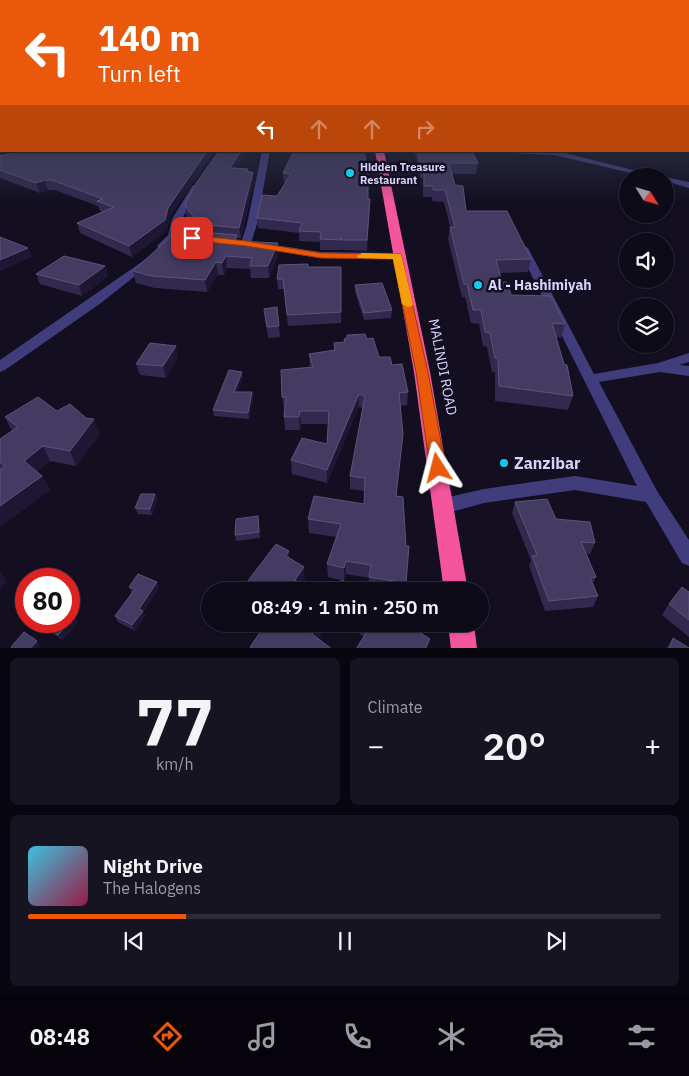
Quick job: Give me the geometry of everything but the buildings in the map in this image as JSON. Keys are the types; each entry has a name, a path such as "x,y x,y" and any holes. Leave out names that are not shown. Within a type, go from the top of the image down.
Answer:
{"highway":[{"name":"MALINDI ROAD","path":"379,152 422,372 455,582"},
{"path":"462,632 464,648"}],"street":[{"path":"266,152 252,224 242,243 321,256 398,256"},
{"path":"530,152 554,153 619,168"},
{"path":"0,367 97,300 140,268 178,236 177,219 203,176"},
{"path":"674,181 689,185"},
{"path":"521,243 651,496 689,557"},
{"path":"590,379 660,367 689,356"},
{"path":"660,367 689,371"},
{"path":"444,506 476,498 567,484 595,485 651,496"}],"slow traffic":[{"path":"362,256 398,256 408,304"}],"place":[{"name":"Hidden Treasure Restaurant","path":"350,173"},
{"name":"Al - Hashimiyah","path":"478,285"},
{"name":"Zanzibar","path":"504,463"}],"route":[{"path":"192,238 246,243 321,256 398,256 422,372 438,468"}]}
